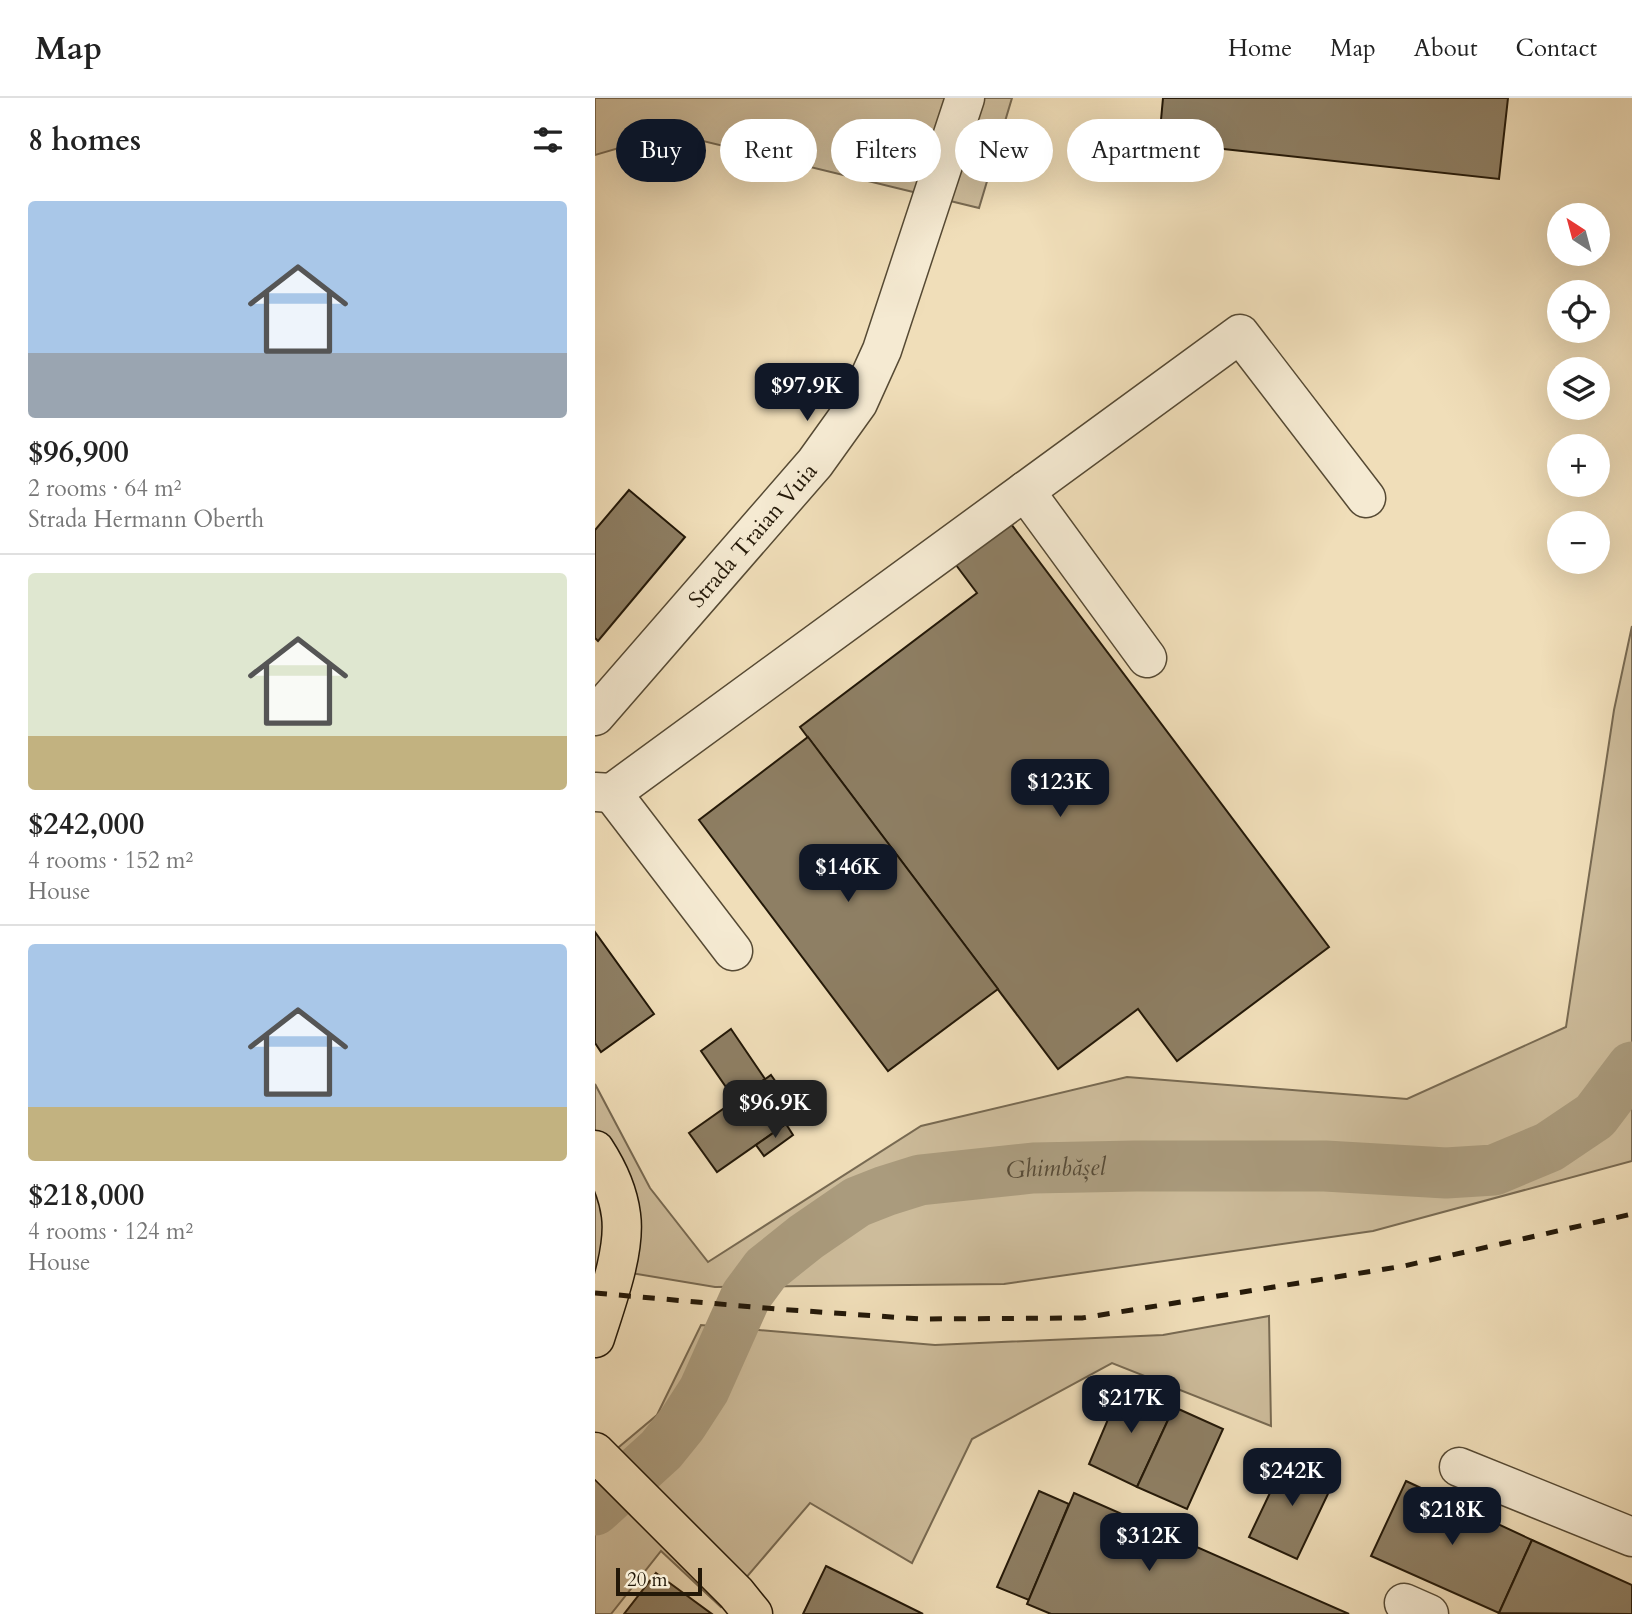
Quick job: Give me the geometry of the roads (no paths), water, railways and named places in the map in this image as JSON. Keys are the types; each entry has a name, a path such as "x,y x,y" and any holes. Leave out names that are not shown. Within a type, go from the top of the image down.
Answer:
{"main road":[{"path":"595,1150 615,1188 621,1217 620,1247 595,1338"},
{"path":"596,1453 736,1593 753,1614"}],"street":[{"name":"Strada Traian Vuia","path":"595,716 815,463 858,403 882,350 965,98"},
{"path":"733,951 603,792 1240,334 1366,498"},
{"path":"1025,491 1147,658"},
{"path":"1459,1467 1632,1537"}],"waterway":[{"name":"Ghimbășel","path":"595,1510 661,1450 682,1424 704,1390 746,1296 766,1269 857,1202 920,1180 1033,1168 1325,1166 1446,1173 1494,1170 1549,1147 1595,1116 1632,1067"}],"railway":[{"path":"595,1293 921,1319 1082,1318 1404,1266 1632,1214"}]}
